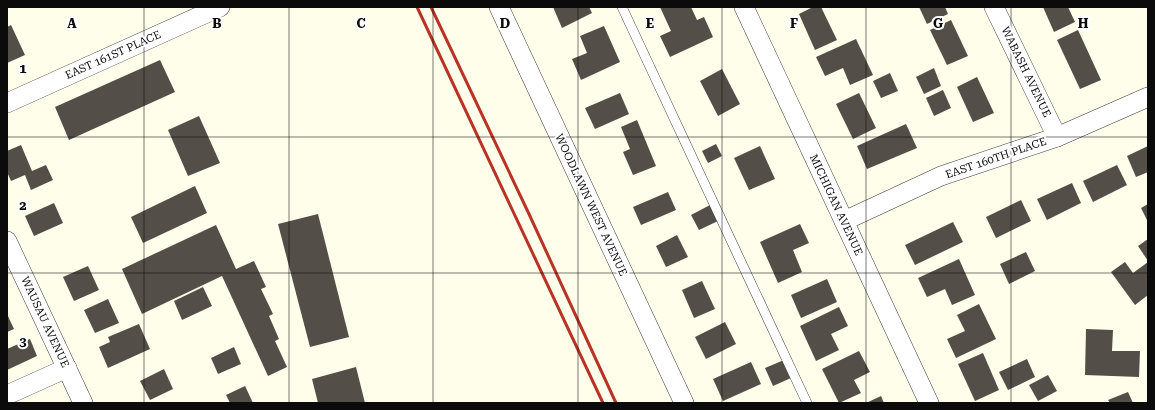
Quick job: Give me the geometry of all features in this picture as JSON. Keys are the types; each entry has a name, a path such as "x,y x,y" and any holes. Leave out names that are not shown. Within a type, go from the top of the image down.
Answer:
{"street":[{"name":"EAST 161ST PLACE","path":"7,103 220,7"},
{"name":"WOODLAWN WEST AVENUE","path":"498,7 684,403"},
{"name":"MICHIGAN AVENUE","path":"744,7 929,403"},
{"name":"WABASH AVENUE","path":"994,7 1057,137"},
{"name":"EAST 160TH PLACE","path":"844,221 941,176 1057,137 1148,97"},
{"name":"WAUSAU AVENUE","path":"7,241 83,403"},
{"path":"7,395 67,368"}],"lane":[{"path":"622,7 808,403"}],"building":[{"path":"553,7 589,7 592,13 562,28"},
{"path":"660,7 691,7 697,20 704,17 713,37 670,57 660,36 671,31"},
{"path":"813,7 821,7 837,40 815,50 799,14"},
{"path":"919,7 945,7 948,14 927,24"},
{"path":"1043,7 1068,7 1075,22 1054,32"},
{"path":"951,20 968,56 947,65 930,30"},
{"path":"11,25 25,55 7,63 7,27"},
{"path":"604,26 620,62 581,80 572,59 587,53 580,36"},
{"path":"1078,30 1101,80 1080,89 1057,40"},
{"path":"856,39 873,75 850,85 843,68 825,76 816,57"},
{"path":"160,60 175,92 69,140 55,107"},
{"path":"934,68 941,86 924,94 916,77"},
{"path":"722,69 740,104 718,116 700,81"},
{"path":"890,73 898,91 881,98 873,81"},
{"path":"977,77 994,113 973,122 957,87"},
{"path":"943,90 951,108 934,116 926,98"},
{"path":"620,93 629,114 595,129 585,108"},
{"path":"859,93 876,128 853,139 836,104"},
{"path":"199,116 220,163 188,176 168,130"},
{"path":"637,120 656,166 633,175 623,152 630,149 621,127"},
{"path":"906,124 917,148 867,169 857,146"},
{"path":"716,144 722,156 708,163 702,151"},
{"path":"21,145 32,171 46,165 53,180 31,190 25,175 11,181 7,172 7,151"},
{"path":"760,146 775,179 749,190 734,158"},
{"path":"1148,146 1148,172 1136,177 1127,156"},
{"path":"1117,165 1127,185 1093,202 1083,181"},
{"path":"1072,183 1081,203 1047,220 1037,199"},
{"path":"195,186 207,213 143,243 131,217"},
{"path":"668,192 676,210 641,225 633,207"},
{"path":"1021,200 1031,221 996,238 986,217"},
{"path":"54,203 63,223 34,236 25,216"},
{"path":"1148,204 1148,222 1141,208"},
{"path":"710,205 718,221 699,230 691,215"},
{"path":"318,214 349,337 310,347 278,224"},
{"path":"953,222 963,242 915,265 905,245"},
{"path":"800,224 809,243 793,250 802,272 778,283 760,242"},
{"path":"216,225 236,269 254,261 266,287 261,289 273,314 269,316 279,339 275,341 287,367 268,376 222,276 142,314 122,269"},
{"path":"677,235 688,257 666,267 656,246"},
{"path":"1148,239 1148,261 1138,246"},
{"path":"1026,252 1035,271 1009,284 1000,264"},
{"path":"959,259 975,295 952,305 945,289 927,297 918,278"},
{"path":"1125,262 1133,273 1148,262 1148,295 1135,305 1111,272"},
{"path":"88,266 99,290 74,301 63,277"},
{"path":"827,279 837,302 801,318 791,295"},
{"path":"702,281 715,309 694,318 682,290"},
{"path":"203,287 212,306 182,320 174,301"},
{"path":"108,299 119,323 95,333 84,310"},
{"path":"979,304 996,339 956,358 947,339 965,331 957,315"},
{"path":"839,307 848,326 831,334 839,350 816,361 800,326"},
{"path":"7,314 14,329 7,332"},
{"path":"725,322 736,344 706,359 695,337"},
{"path":"139,324 150,349 108,368 99,347 110,342 108,337"},
{"path":"1086,329 1113,330 1112,351 1140,351 1139,377 1085,375"},
{"path":"30,339 37,356 7,370 7,349"},
{"path":"234,347 241,364 218,374 211,358"},
{"path":"859,351 870,372 854,380 861,393 839,403 822,369"},
{"path":"983,353 999,390 975,401 958,364"},
{"path":"1027,359 1035,377 1008,390 999,372"},
{"path":"784,360 791,378 773,386 765,368"},
{"path":"751,362 761,384 723,401 713,379"},
{"path":"356,367 365,403 318,403 312,379"},
{"path":"164,369 173,389 150,400 140,381"},
{"path":"1048,375 1057,391 1038,401 1029,385"},
{"path":"245,386 253,403 230,403 226,395"},
{"path":"1128,392 1133,403 1110,403 1108,400"},
{"path":"881,396 884,403 866,403"}],"railway":[{"path":"417,7 603,403"},
{"path":"431,7 616,403"}]}
